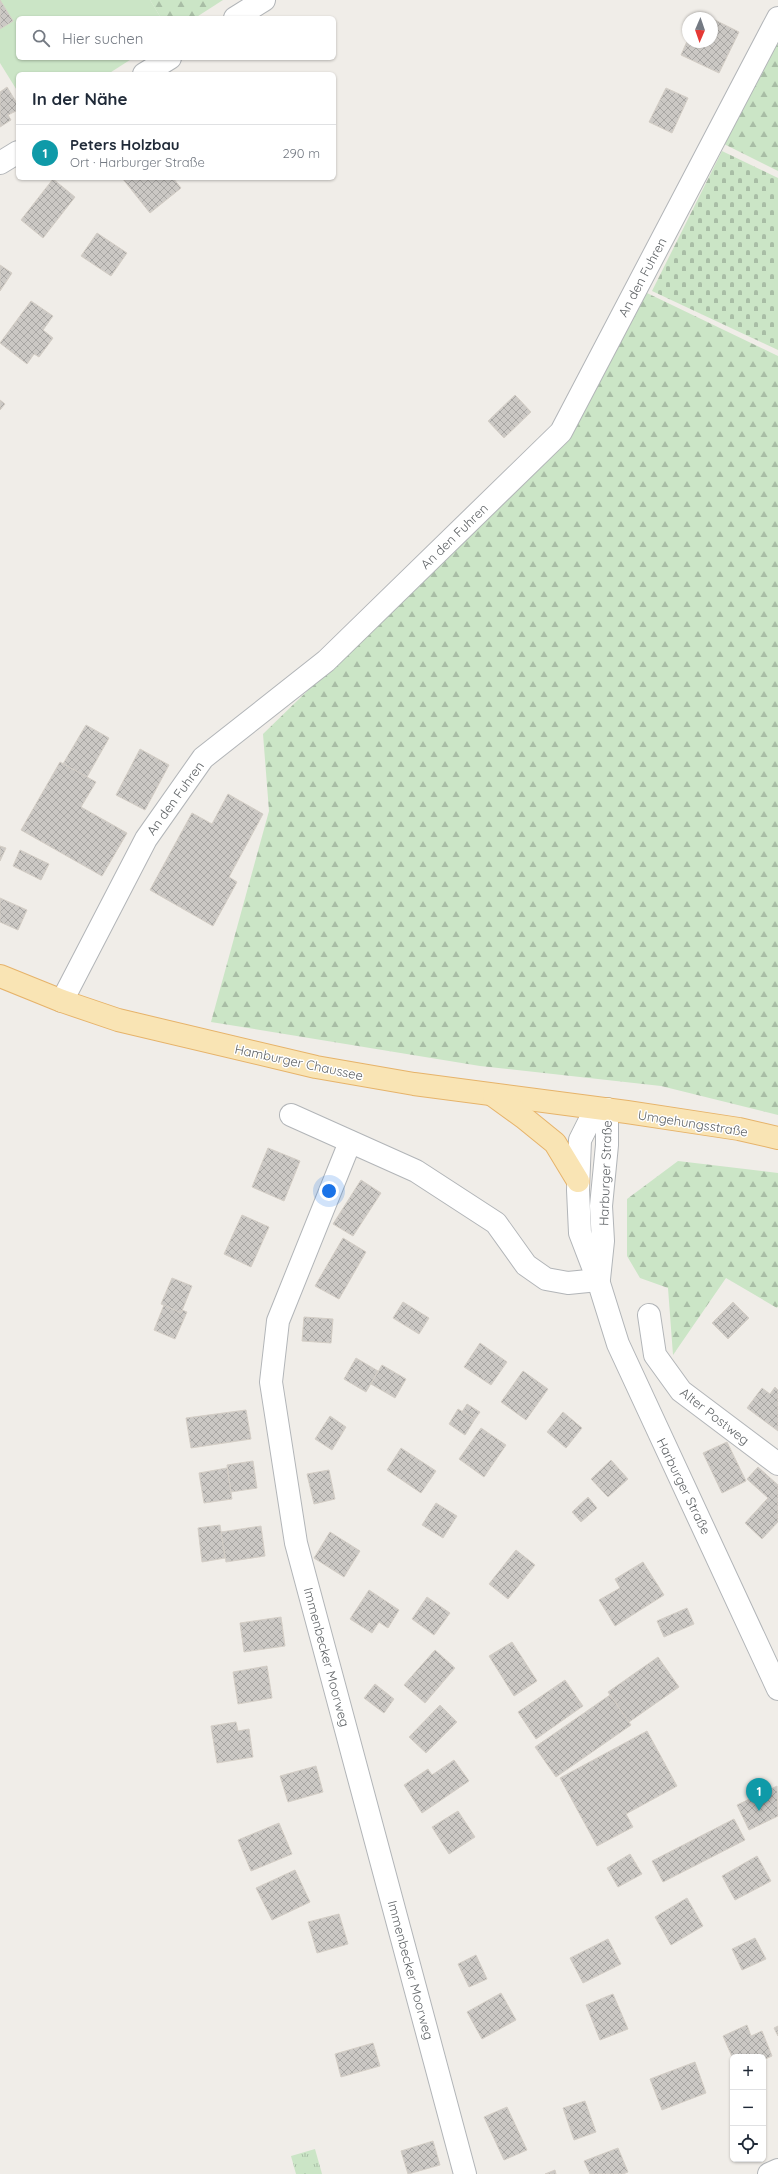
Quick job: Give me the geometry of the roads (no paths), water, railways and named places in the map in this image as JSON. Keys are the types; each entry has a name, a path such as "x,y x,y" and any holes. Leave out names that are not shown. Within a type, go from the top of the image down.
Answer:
{"main road":[{"name":"Hamburger Chaussee","path":"0,976 62,1001 118,1020 316,1067 414,1084 607,1109"},
{"path":"492,1095 523,1117 555,1144 578,1181"},
{"name":"Umgehungsstraße","path":"607,1109 739,1129 778,1138"}],"street":[{"path":"238,16 264,0"},
{"name":"An den Fuhren","path":"62,1001 146,839 203,758 326,661 561,432 778,18"},
{"path":"147,72 167,60"},
{"path":"0,163 16,153"},
{"name":"Harburger Straße","path":"598,1280 603,1241 601,1206 607,1145 607,1109 594,1116 582,1133 578,1181 580,1233 598,1280 618,1344 639,1393 700,1518 778,1689"},
{"path":"291,1115 416,1171 496,1224 526,1265 546,1279 568,1282 598,1280"},
{"name":"Immenbecker Moorweg","path":"350,1142 278,1321 271,1382 296,1543 465,2174"},
{"name":"Alter Postweg","path":"649,1315 655,1355 681,1390 778,1464"},
{"path":"769,2174 778,2170"}],"place":[{"name":"Peters Holzbau","path":"759,1811"}]}
